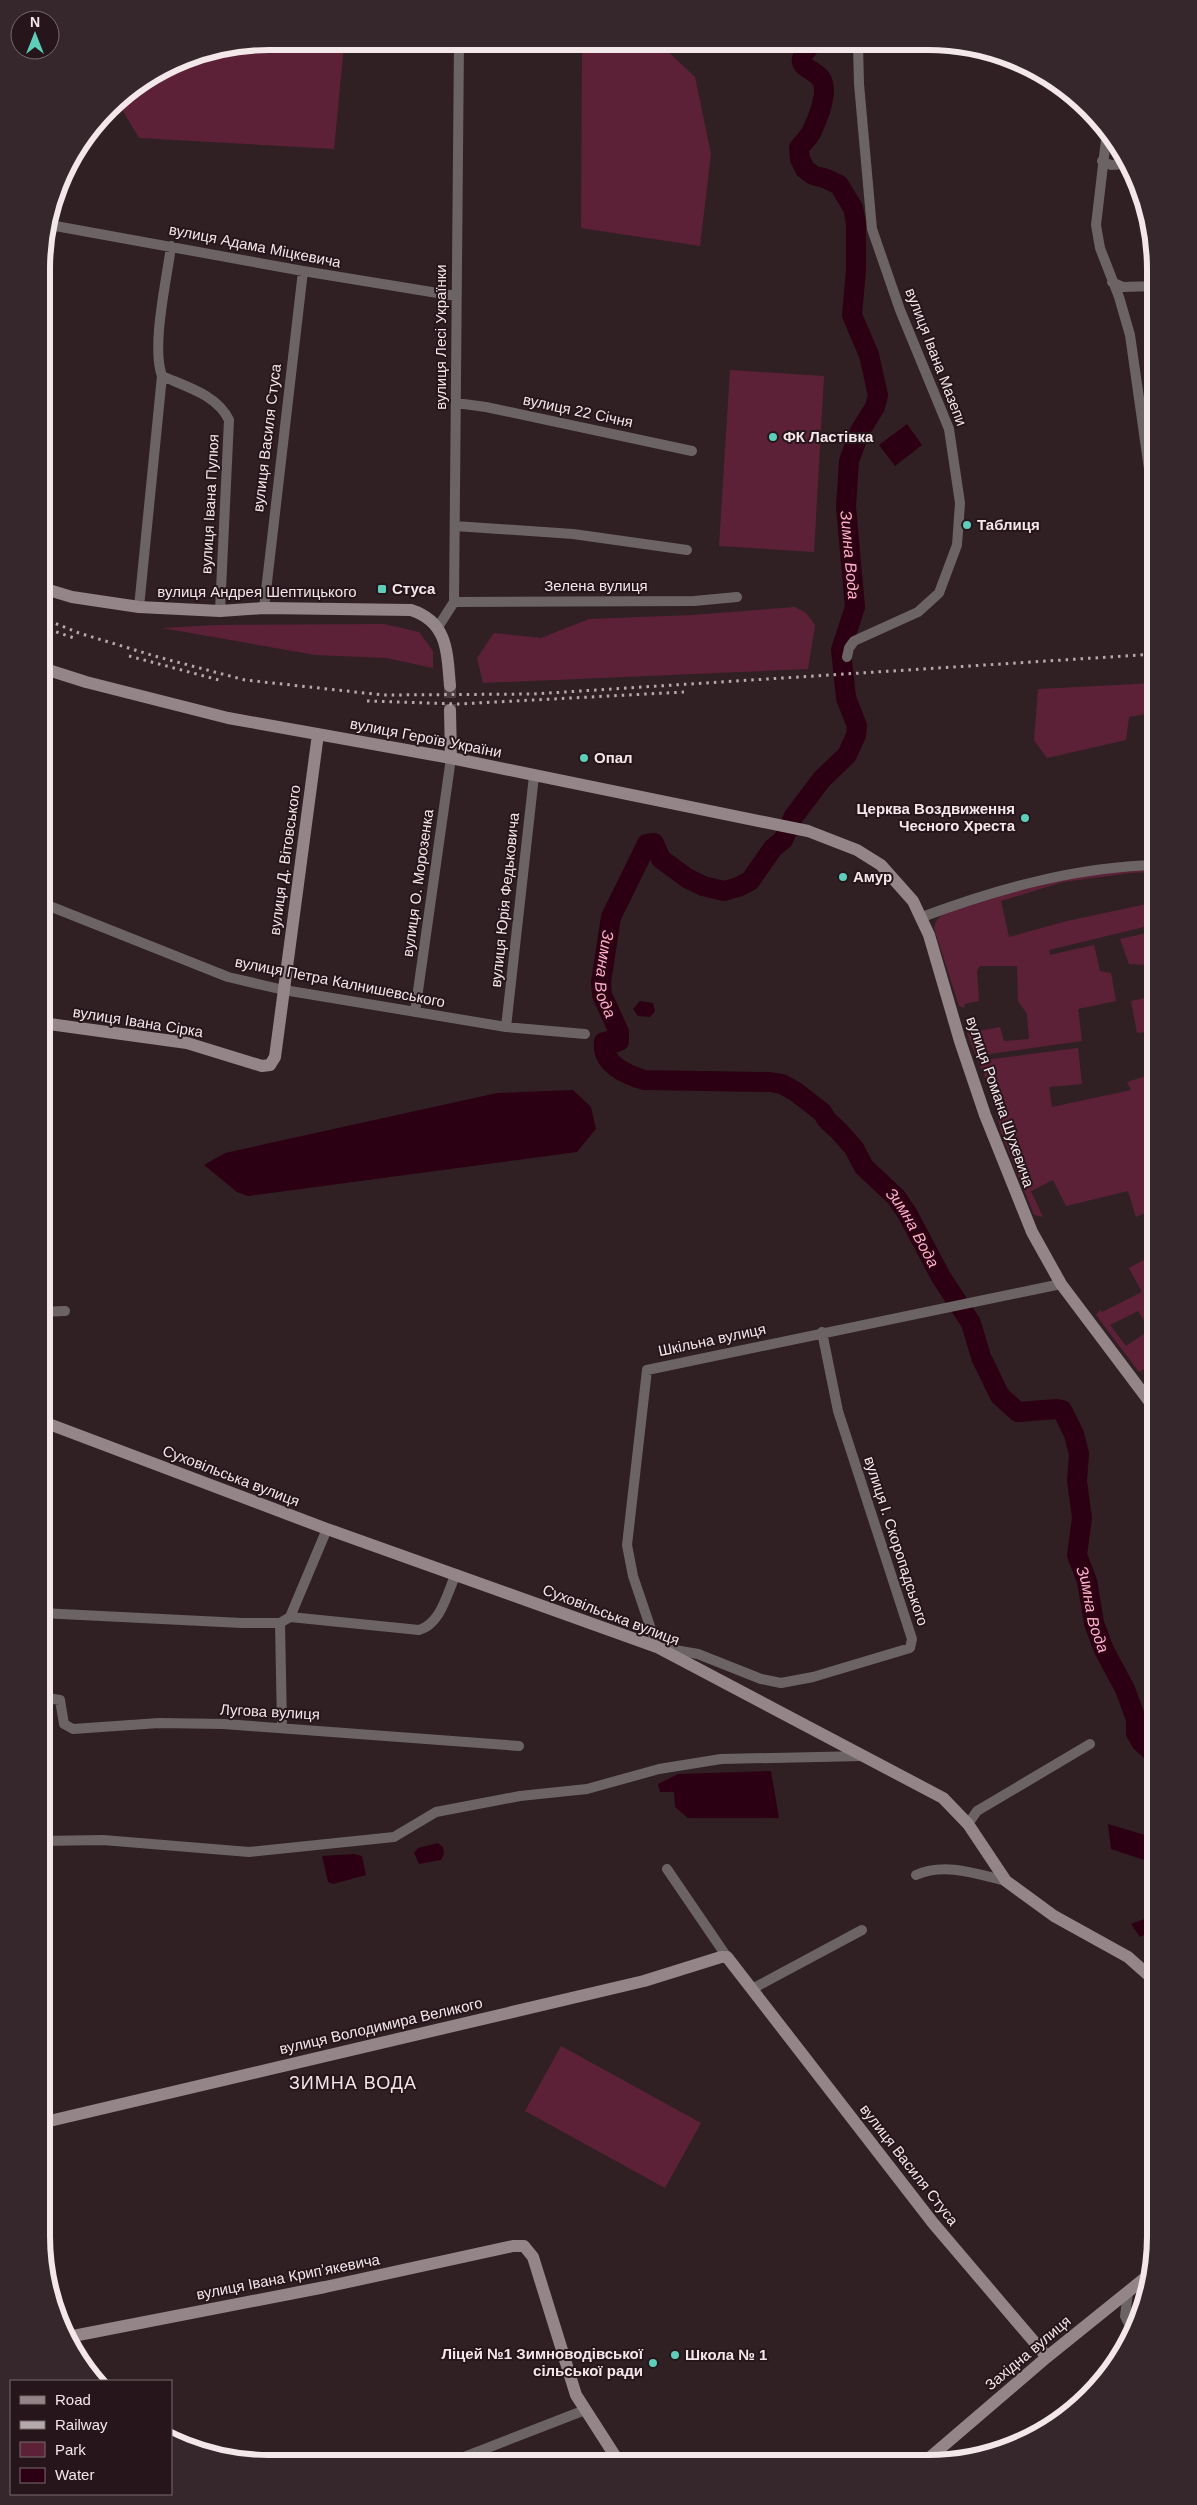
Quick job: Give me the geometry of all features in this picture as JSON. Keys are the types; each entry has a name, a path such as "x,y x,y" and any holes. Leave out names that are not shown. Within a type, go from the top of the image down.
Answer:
{"street":[{"name":"вулиця Лесі Українки","path":"454,602 459,50"},
{"name":"вулиця Івана Мазепи","path":"847,657 849,648 854,641 918,612 939,593 957,545 960,503 949,429 900,310 872,229 859,84 858,50"},
{"path":"1106,142 1102,161 1096,225 1100,248 1119,297 1130,336 1147,455"},
{"path":"1102,161 1112,165 1120,164"},
{"name":"вулиця Адама Міцкевича","path":"54,226 303,271 456,296"},
{"path":"139,606 162,376 159,368 159,342 171,246"},
{"name":"вулиця Василя Стуса","path":"264,608 303,271"},
{"path":"1112,282 1123,287 1147,286"},
{"name":"вулиця Івана Пулюя","path":"162,376 206,396 220,406 229,420 220,611"},
{"name":"вулиця 22 Січня","path":"456,403 486,407 692,451"},
{"path":"455,526 573,534 687,550"},
{"name":"вулиця Андрея Шептицького","path":"50,590 72,597 139,606 220,611 264,608 411,610 425,614 438,627"},
{"name":"Зелена вулиця","path":"454,602 694,601 737,597"},
{"path":"450,686 446,648 438,627 454,602"},
{"name":"вулиця Героїв України","path":"50,671 86,682 228,718 451,758 808,831"},
{"path":"450,710 451,758"},
{"name":"вулиця Д. Вітовського","path":"284,990 318,734"},
{"name":"вулиця О. Морозенка","path":"415,1012 451,758"},
{"name":"вулиця Юрія Федьковича","path":"506,1028 534,776"},
{"name":"вулиця Романа Шухевича","path":"808,831 857,850 882,865 907,893 922,917 988,1123 1017,1200 1032,1232 1061,1284 1147,1397"},
{"path":"922,917 1056,876 1082,871 1147,866"},
{"name":"вулиця Петра Калнишевського","path":"50,907 228,977 284,990 506,1028 585,1034"},
{"name":"вулиця Івана Сірка","path":"50,1024 187,1043 262,1066 270,1065 275,1057 284,990"},
{"name":"Шкільна вулиця","path":"657,1647 634,1576 627,1545 647,1370 822,1332 1061,1284"},
{"path":"50,1312 65,1311"},
{"name":"вулиця І. Скоропадського","path":"657,1647 698,1654 761,1679 781,1683 813,1677 910,1648 912,1640 838,1411 822,1332"},
{"name":"Суховільська вулиця","path":"50,1424 327,1530 456,1574 657,1647 943,1798 968,1824 1006,1880 1054,1916 1128,1957 1147,1974"},
{"path":"50,1614 158,1621 280,1623 290,1617 327,1530"},
{"path":"290,1617 419,1630 428,1627 436,1618 456,1574"},
{"path":"280,1623 282,1726"},
{"name":"Лугова вулиця","path":"50,1698 60,1700 64,1724 73,1729 159,1723 282,1726 519,1746"},
{"path":"968,1824 977,1811 1090,1744"},
{"path":"50,1841 103,1840 249,1852 394,1837 436,1812 520,1796 587,1789 659,1769 721,1759 862,1756"},
{"name":"вулиця Василя Стуса","path":"667,1869 727,1957 933,2223 1047,2357"},
{"path":"916,1875 928,1870 954,1869 1006,1880"},
{"path":"752,1989 862,1930"},
{"name":"вулиця Володимира Великого","path":"50,2121 644,1981 720,1956 727,1957"},
{"name":"вулиця Івана Крипʼякевича","path":"74,2336 325,2287 513,2246 524,2246 534,2257 569,2377 585,2410"},
{"name":"Західна вулиця","path":"938,2455 1047,2357 1143,2280"},
{"path":"1128,2292 1125,2316 1129,2323"},
{"path":"469,2455 585,2410 614,2455"}],"green space":[{"path":"255,50 344,50 334,149 139,138 121,108 160,79 185,67 213,57"},
{"path":"582,50 666,50 695,77 711,154 700,246 581,228"},
{"name":"ФК Ластівка","path":"730,370 824,376 814,552 719,546"},
{"path":"795,607 806,613 815,625 808,669 483,683 477,658 494,633 541,638 589,619 692,615"},
{"path":"384,624 419,632 433,651 433,668 386,658 315,655 162,628 218,625"},
{"path":"1147,683 1147,714 1129,717 1126,740 1047,758 1034,740 1038,689"},
{"path":"1147,869 1147,872 1063,882 1001,901 1009,937 1067,921 1147,904 1147,926 1049,950 1050,955 1094,945 1100,971 1111,973 1116,1001 1078,1009 1082,1041 976,1056 967,1033 1000,1027 1004,1041 1029,1039 1027,1014 1018,1001 1017,966 980,966 977,971 979,1001 964,1004 965,1008 959,1006 934,928 935,924 939,918 953,909 1071,875"},
{"path":"1147,933 1147,969 1146,965 1129,964 1120,939"},
{"path":"1147,998 1147,1032 1137,1033 1131,1001"},
{"path":"1078,1048 1082,1084 1049,1087 1052,1107 1131,1090 1127,1082 1147,1076 1147,1212 1136,1217 1128,1191 1066,1206 1053,1180 1031,1191 1043,1217 1034,1215 1001,1132 992,1092 978,1061"},
{"path":"1147,1258 1147,1325 1138,1311 1110,1325 1126,1346 1147,1332 1147,1368 1139,1372 1096,1315 1100,1310 1102,1312 1142,1292 1129,1268"},
{"path":"561,2046 701,2123 665,2188 525,2111"}],"water":[{"path":"907,424 922,445 895,466 879,445"},
{"path":"640,1001 653,1003 655,1011 650,1017 638,1016 633,1009"},
{"path":"573,1090 591,1107 596,1129 577,1152 248,1196 237,1192 204,1165 225,1153 497,1093"},
{"path":"771,1771 779,1818 688,1818 675,1807 674,1792 660,1792 658,1784 678,1774"},
{"path":"1108,1824 1147,1836 1147,1861 1111,1849"},
{"path":"438,1843 443,1847 444,1854 441,1860 419,1864 414,1853 418,1848"},
{"path":"354,1854 362,1856 366,1875 333,1884 328,1882 322,1856"},
{"path":"1147,1918 1147,1934 1140,1937 1131,1924"}],"waterway":[{"name":"Зимна Вода","path":"807,50 802,59 802,64 820,78 823,83 824,95 821,109 810,135 799,148 800,159 805,169 813,175 839,185 853,208 856,223 856,270 852,315 869,355 878,395 875,407 860,431 849,461 846,507 855,607 841,650 846,698 857,726 856,735 847,755 822,779 794,816 783,840 773,848 750,881 724,891 703,886 687,878 661,859 654,843 647,844 611,917 601,982 602,995 619,1032 619,1041 614,1043 604,1042 604,1050 611,1063 617,1068 644,1080 770,1082 782,1084 822,1112 827,1120 854,1148 864,1167 896,1197 907,1213 941,1277 971,1323 981,1357 1000,1396 1018,1412 1062,1410 1074,1434 1079,1454 1077,1481 1082,1518 1077,1555 1087,1581 1094,1623 1104,1650 1125,1689 1136,1719 1136,1733 1147,1748"}],"tunnel":[{"path":"450,686 450,710"}],"railway":[{"path":"50,621 79,633 158,657 245,680 383,695 534,694 1147,655"},
{"path":"50,630 77,639"},
{"path":"129,656 219,680"},
{"path":"367,701 458,704 684,692"}],"place":[{"name":"ФК Ластівка","path":"773,437"},
{"name":"Таблиця","path":"967,525"},
{"name":"Стуса","path":"382,589"},
{"name":"Опал","path":"584,758"},
{"name":"Церква Воздвиження Чесного Хреста","path":"1025,818"},
{"name":"Амур","path":"843,877"},
{"name":"Школа № 1","path":"675,2355"},
{"name":"Ліцей №1 Зимноводівської сільської ради","path":"653,2363"}],"district":[{"name":"ЗИМНА ВОДА","path":"353,2083"}]}
